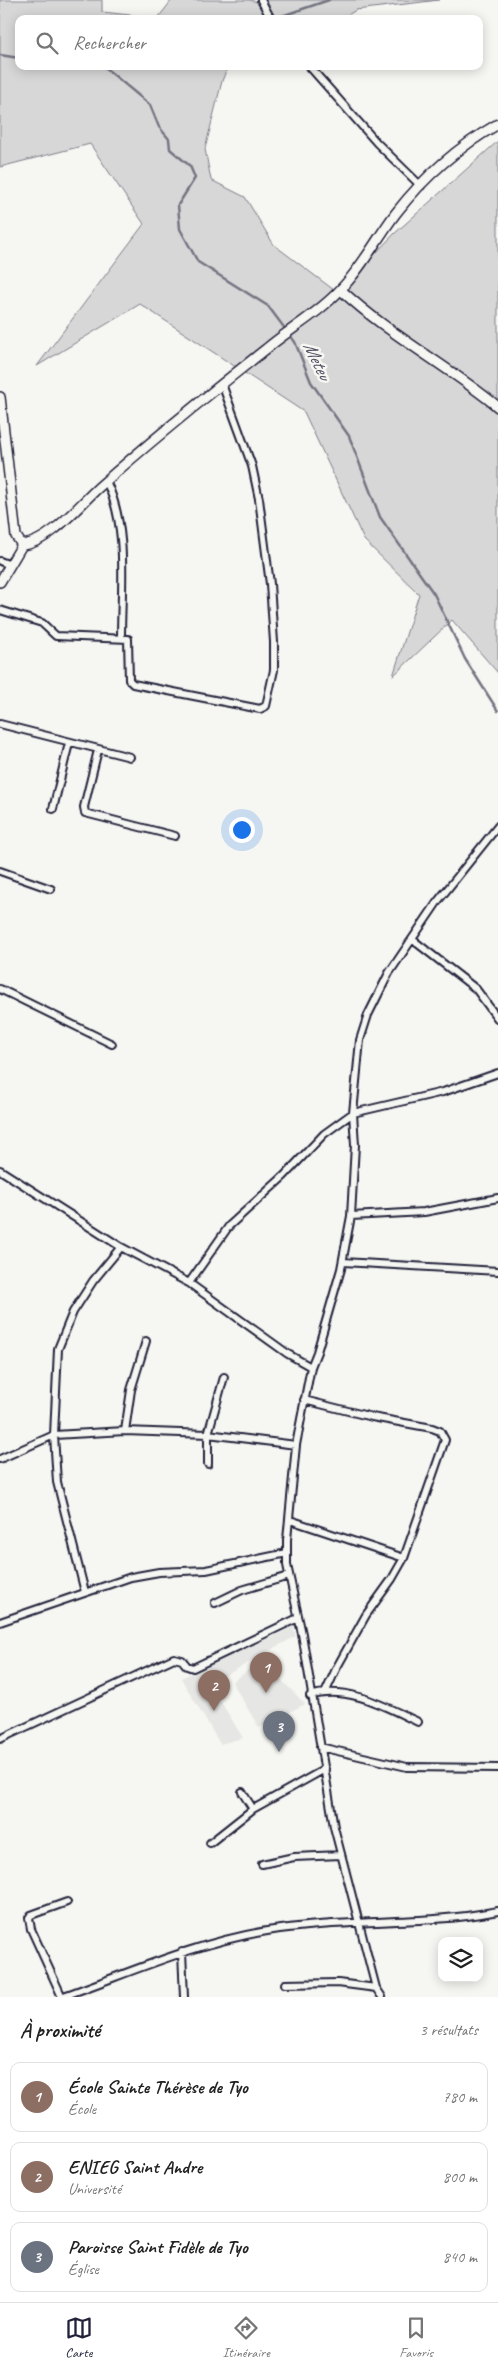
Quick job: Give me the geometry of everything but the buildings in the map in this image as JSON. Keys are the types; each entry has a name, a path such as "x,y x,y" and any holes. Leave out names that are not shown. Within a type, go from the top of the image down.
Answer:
{"street":[{"path":"261,0 269,15"},
{"path":"313,70 377,143 421,186"},
{"path":"22,545 30,544 46,536 106,481 222,384 341,290 396,213 421,186 456,151 498,124"},
{"path":"341,290 387,330 498,407"},
{"path":"0,610 42,623 56,636 121,638 128,640 129,683 260,709 266,706 274,670 274,642 270,584 259,500 252,466 222,384"},
{"path":"0,397 3,458 16,536 22,545"},
{"path":"106,481 112,495 120,532 121,638"},
{"path":"0,582 22,545"},
{"path":"0,561 10,565"},
{"path":"0,724 130,757"},
{"path":"53,809 69,743"},
{"path":"98,750 84,806 85,813 175,836"},
{"path":"382,1997 376,1988 341,1855 289,1576 287,1553 296,1445 311,1367 318,1352 342,1262 351,1216 355,1145 353,1113 360,1040 368,1015 389,973 438,901 498,828"},
{"path":"0,872 52,889"},
{"path":"413,940 476,989 498,1020"},
{"path":"0,990 112,1044"},
{"path":"189,1283 229,1226 284,1176 324,1134 353,1113 442,1092 498,1073"},
{"path":"0,1170 121,1246 189,1283 288,1354 311,1367"},
{"path":"351,1216 424,1212 498,1198"},
{"path":"85,1592 57,1482 54,1435 56,1361 64,1327 93,1281 121,1246"},
{"path":"342,1262 498,1272"},
{"path":"125,1431 131,1390 146,1342"},
{"path":"208,1464 208,1434 224,1377"},
{"path":"304,1400 372,1417 432,1428 440,1431 445,1440 404,1558 392,1579 366,1615 337,1667 326,1692"},
{"path":"0,1459 54,1435 125,1431 208,1434 296,1445"},
{"path":"290,1520 404,1558"},
{"path":"0,1622 131,1577 159,1572 206,1570 287,1553"},
{"path":"215,1603 242,1590 289,1576"},
{"path":"0,1739 174,1658 182,1660 187,1666 193,1668 298,1618"},
{"path":"310,1696 326,1692 366,1700 418,1722"},
{"path":"320,1747 407,1767 498,1768"},
{"path":"210,1843 253,1809 325,1769"},
{"path":"242,1792 253,1809"},
{"path":"262,1864 294,1857 341,1855"},
{"path":"67,1902 31,1915 29,1918 31,1928 61,1997 182,1952 269,1931 310,1926 449,1919 498,1911"},
{"path":"182,1952 184,1997"},
{"path":"285,1984 338,1983 376,1988"}],"shaded area":[{"path":"0,0 102,0 102,12 130,15 15,15 15,70 226,70 205,149 211,180 245,197 274,245 338,293 394,234 498,141 498,673 452,620 393,676 419,594 364,540 304,412 140,304 37,366 144,224 90,144 0,167"},
{"path":"172,0 249,0 263,3 270,0 439,0 356,10 348,15 160,15"},
{"path":"293,1627 296,1636 210,1684 243,1738 220,1744 181,1678"},
{"path":"262,1660 305,1704 259,1728 232,1682"}],"waterway":[{"path":"285,15 329,0"},
{"name":"Meteu","path":"0,55 15,57"},
{"name":"Meteu","path":"108,70 150,105 159,127 169,139 170,149 190,166 195,178 178,205 180,229 198,262 268,306 286,330"},
{"name":"Meteu","path":"289,334 295,342 311,382 349,436 380,517 434,594 465,659 498,711"}],"place":[{"name":"École Sainte Thérèse de Tyo","path":"266,1693"},
{"name":"ENIEG Saint Andre","path":"214,1711"},
{"name":"Paroisse Saint Fidèle de Tyo","path":"279,1752"}]}
